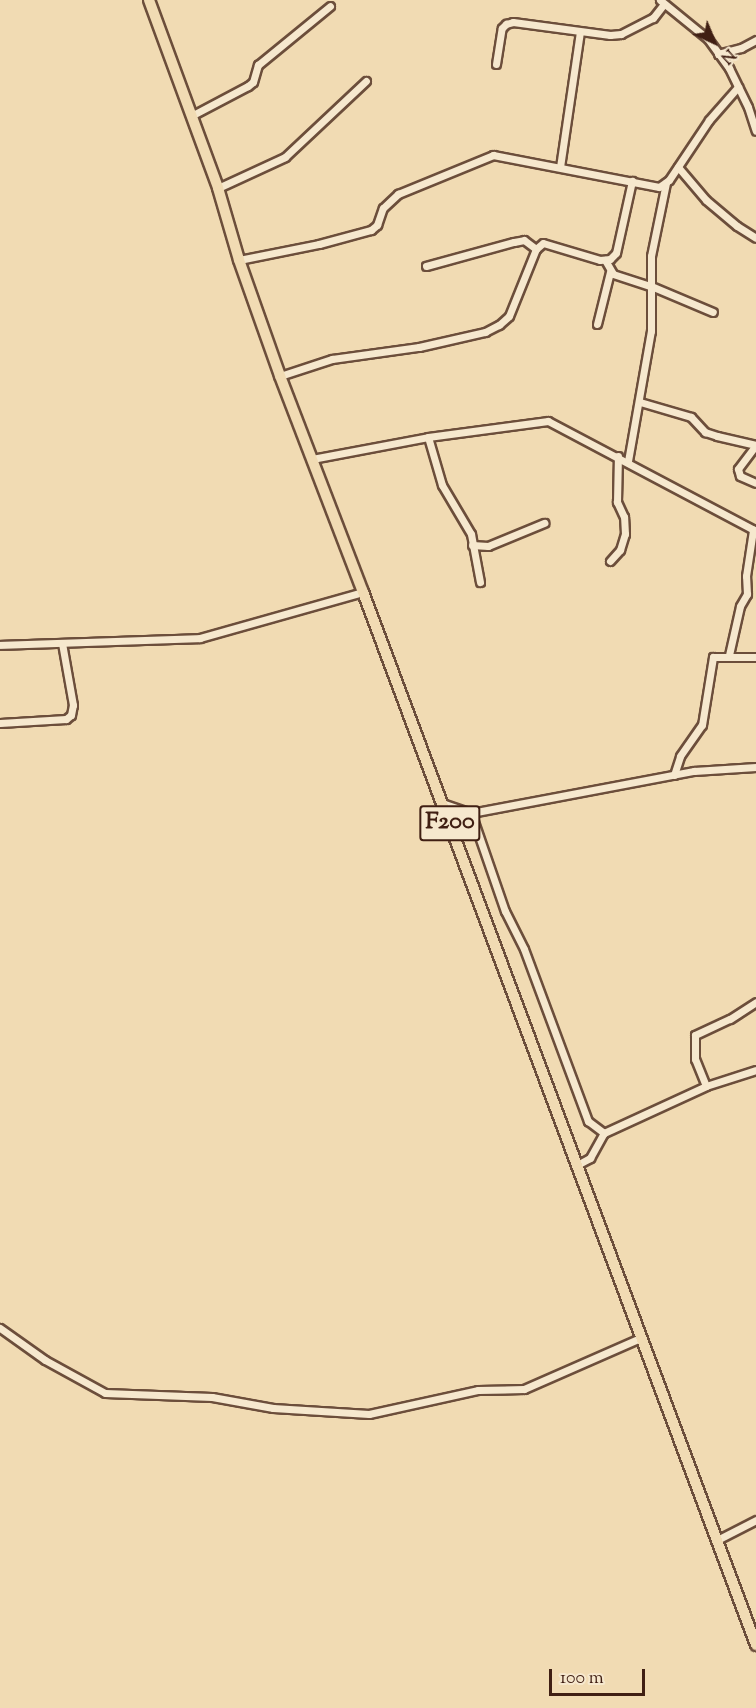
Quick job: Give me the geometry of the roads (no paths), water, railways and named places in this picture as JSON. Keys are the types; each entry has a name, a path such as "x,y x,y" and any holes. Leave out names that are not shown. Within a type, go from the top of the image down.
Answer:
{"main road":[{"name":"F200","path":"149,0 218,188 239,260 280,376 363,592 756,1645"}],"street":[{"path":"496,64 502,28 506,24 513,22 580,32 621,34 653,18 662,2 699,30 718,54 738,87 756,131"},
{"path":"191,116 249,86 258,65 330,6"},
{"path":"560,167 580,32"},
{"path":"718,54 741,48 756,40"},
{"path":"218,188 285,157 366,81"},
{"path":"628,461 651,331 651,256 666,183 709,120 738,87"},
{"path":"239,260 318,244 371,230 377,225 382,208 398,194 488,156 498,154 659,186 666,183"},
{"path":"678,167 706,200 737,226 756,238"},
{"path":"280,376 332,359 418,346 484,332 499,325 509,316 536,249 543,243 605,260 610,259 615,253 632,181"},
{"path":"426,266 524,240 536,249"},
{"path":"597,324 610,272 605,260"},
{"path":"610,272 651,285 713,312"},
{"path":"640,402 691,417 705,432 756,445 738,470 740,476 756,483"},
{"path":"312,459 428,438 548,421 628,461 755,530 747,594 740,606 729,656"},
{"path":"428,438 442,485 468,527 480,582"},
{"path":"610,561 620,550 625,534 624,517 617,502 618,456"},
{"path":"472,546 488,546 544,523"},
{"path":"0,645 200,638 363,592"},
{"path":"0,723 66,719 71,715 73,705 62,643"},
{"path":"674,775 680,756 702,725 713,657 756,657"},
{"path":"442,803 471,813 674,775 756,767"},
{"path":"471,813 505,911 524,948 588,1121 604,1133"},
{"path":"706,1086 695,1059 695,1035 730,1019 756,1002"},
{"path":"577,1165 590,1158 604,1133 706,1086 756,1070"},
{"path":"0,1328 45,1360 105,1393 212,1397 273,1408 369,1414 478,1390 524,1389 640,1338"},
{"path":"717,1540 756,1520"}]}
